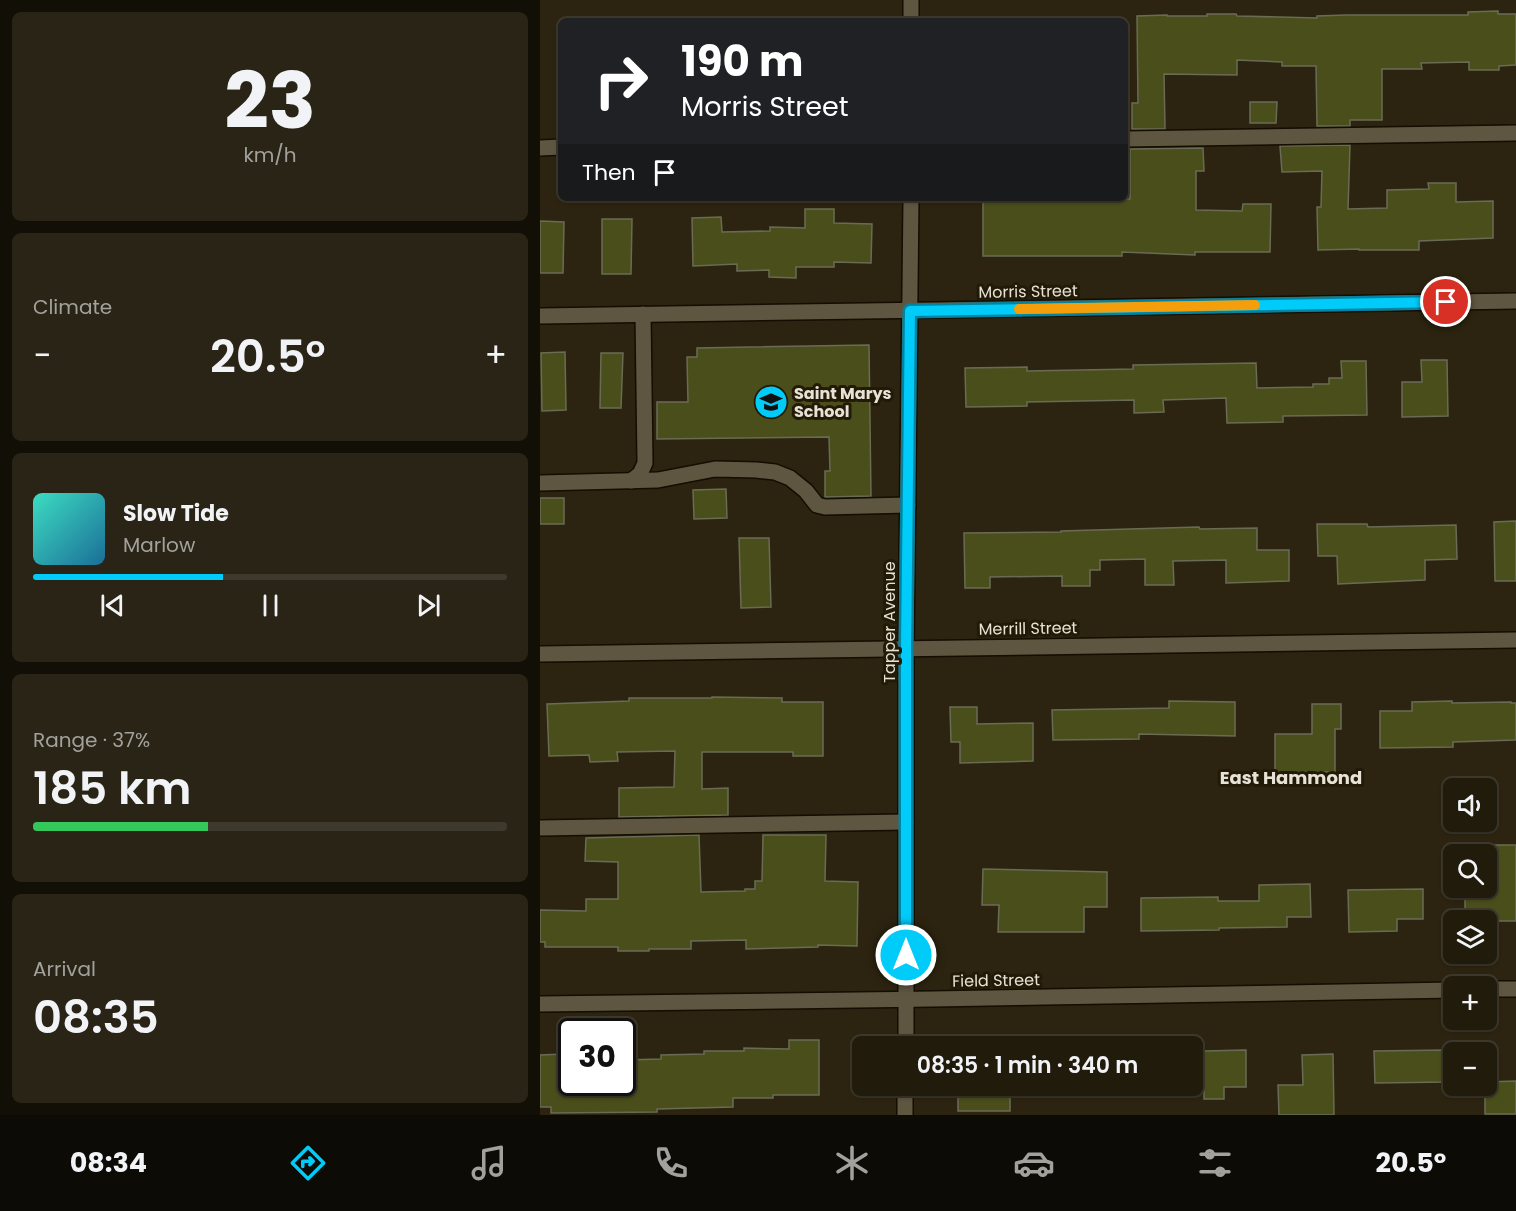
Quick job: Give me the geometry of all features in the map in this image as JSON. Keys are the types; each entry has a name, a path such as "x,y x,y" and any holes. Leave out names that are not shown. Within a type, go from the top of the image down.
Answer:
{"street":[{"path":"911,0 911,18"},
{"path":"1128,139 1516,133"},
{"path":"540,148 558,147"},
{"name":"Tapper Avenue","path":"906,1036 906,647 911,201"},
{"name":"Morris Street","path":"540,315 1516,301"},
{"path":"631,481 640,474 645,463 643,314"},
{"path":"540,483 658,480 714,469 756,470 775,472 790,478 806,491 817,505 825,507 908,505"},
{"name":"Merrill Street","path":"540,654 1516,640"},
{"path":"540,828 906,822"},
{"path":"1497,989 1516,989"},
{"name":"Field Street","path":"540,1004 1443,990"},
{"path":"905,1096 905,1115"}],"building":[{"path":"1498,11 1498,14 1516,14 1516,65 1499,66 1499,70 1469,70 1469,62 1421,63 1422,69 1382,69 1382,120 1350,120 1350,126 1317,126 1316,66 1282,66 1282,62 1237,60 1237,75 1164,74 1165,129 1132,129 1132,103 1138,103 1137,16 1236,14 1237,16 1317,18 1317,16 1347,15 1468,15 1468,12"},
{"path":"1250,102 1277,102 1276,123 1250,123"},
{"path":"1350,145 1348,209 1387,208 1387,190 1429,189 1428,183 1456,183 1456,202 1493,201 1493,238 1419,241 1419,250 1318,250 1317,207 1321,207 1322,171 1282,172 1280,146"},
{"path":"1203,148 1204,171 1196,171 1196,210 1242,211 1243,204 1271,204 1270,252 1195,252 1195,255 1122,252 1122,256 983,256 983,201 1128,201 1130,199 1130,149"},
{"path":"805,209 834,209 834,223 872,224 871,263 834,262 834,267 796,267 796,278 769,277 769,270 737,271 737,264 693,266 692,218 721,217 722,232 770,231 770,227 805,228"},
{"path":"602,219 632,219 631,274 602,274"},
{"path":"540,221 564,222 563,273 540,273"},
{"path":"869,345 871,496 825,497 825,471 830,471 829,437 657,439 657,402 688,402 687,357 697,357 697,348"},
{"path":"565,352 566,410 542,411 541,353"},
{"path":"601,353 623,353 621,408 600,408"},
{"path":"1421,360 1447,360 1448,416 1402,417 1402,382 1422,382"},
{"path":"1341,361 1366,361 1367,415 1283,416 1283,422 1227,423 1226,398 1163,400 1164,412 1134,413 1134,400 1027,402 1027,406 966,407 965,368 1027,367 1027,371 1133,369 1133,365 1256,363 1257,388 1313,387 1313,384 1329,384 1329,378 1342,378"},
{"path":"726,489 727,518 694,519 693,490"},
{"path":"540,498 564,498 564,524 540,524"},
{"path":"1516,521 1516,581 1495,581 1494,522"},
{"path":"1317,524 1367,524 1368,527 1456,525 1457,559 1425,560 1425,580 1338,584 1337,556 1318,556"},
{"path":"1199,527 1200,529 1257,528 1257,550 1289,550 1289,581 1226,583 1226,560 1173,561 1174,585 1145,585 1145,559 1100,560 1100,570 1090,570 1090,586 1062,586 1062,576 990,577 990,588 965,588 964,533"},
{"path":"739,538 769,538 771,607 741,608"},
{"path":"629,698 782,698 782,702 823,702 823,756 793,756 793,752 702,752 702,789 728,788 728,815 619,817 619,788 674,787 675,751 617,752 618,761 590,762 589,755 549,756 547,704 629,701"},
{"path":"1169,701 1235,702 1235,736 1139,734 1139,739 1053,740 1052,710 1169,708"},
{"path":"1452,701 1452,703 1516,703 1516,740 1453,742 1453,747 1380,748 1380,711 1412,711 1412,702"},
{"path":"1312,704 1341,704 1341,729 1335,729 1335,772 1275,772 1275,734 1312,734"},
{"path":"950,707 977,707 977,724 1033,723 1033,761 960,763 960,742 951,742"},
{"path":"699,835 701,892 755,889 755,881 762,881 763,835 826,835 825,881 858,882 857,946 818,945 818,947 746,949 746,940 691,941 691,949 618,951 618,947 545,947 545,942 540,942 540,910 586,911 586,899 618,899 618,862 585,861 586,838"},
{"path":"1497,845 1516,845 1516,921 1497,921 1497,910 1465,910 1465,899 1497,898"},
{"path":"983,869 1107,872 1107,907 1084,907 1084,932 998,932 999,905 982,905"},
{"path":"1310,884 1311,917 1287,917 1287,927 1141,931 1141,898 1218,897 1218,901 1259,901 1259,885"},
{"path":"1423,889 1423,919 1397,919 1397,931 1349,932 1348,890"},
{"path":"789,1040 819,1040 819,1095 733,1098 733,1107 657,1109 657,1112 551,1113 551,1107 540,1107 540,1055 558,1054 558,1096 636,1096 636,1060 661,1059 661,1055 704,1054 704,1051 744,1051 744,1048 789,1049"},
{"path":"1246,1050 1246,1087 1224,1087 1224,1099 1204,1099 1204,1051"},
{"path":"1443,1050 1443,1082 1375,1083 1374,1051"},
{"path":"1333,1054 1334,1115 1279,1115 1278,1085 1303,1085 1302,1055"},
{"path":"1516,1081 1516,1114 1485,1114 1485,1096 1497,1096 1497,1082"},
{"path":"958,1096 1010,1096 1010,1111 958,1111"}],"slow traffic":[{"path":"1019,309 1255,305"}],"place":[{"name":"Saint Marys School","path":"771,402"}],"district":[{"name":"East Hammond","path":"1291,778"}],"route":[{"path":"906,955 906,647 910,311 1446,302"}]}
